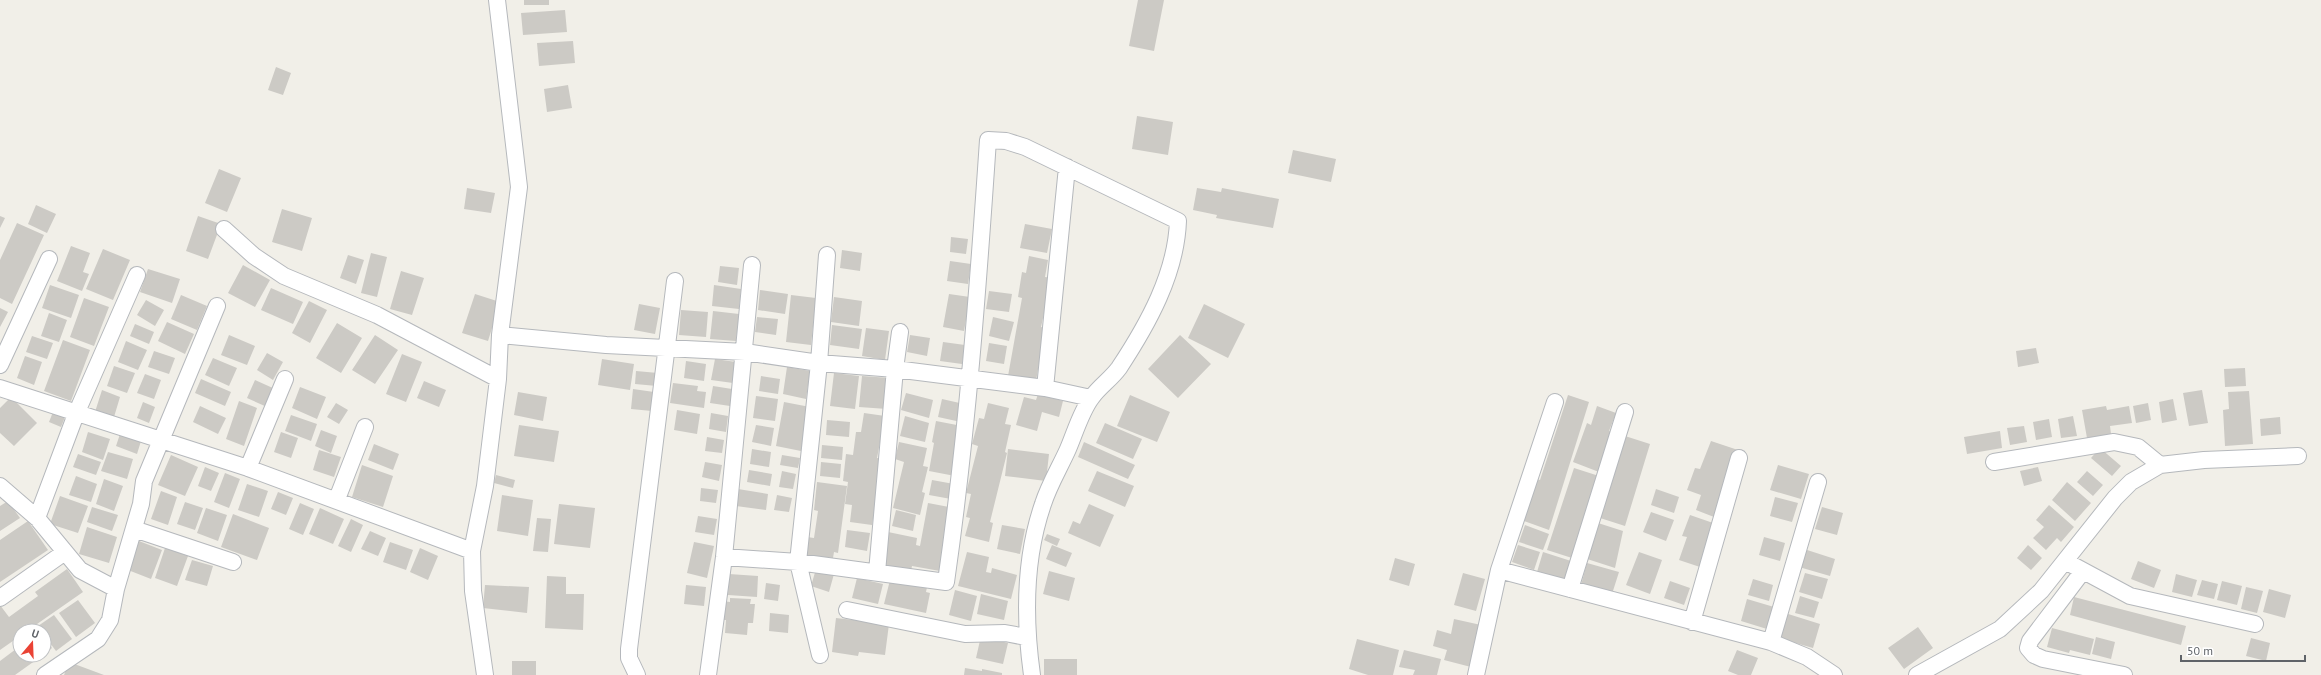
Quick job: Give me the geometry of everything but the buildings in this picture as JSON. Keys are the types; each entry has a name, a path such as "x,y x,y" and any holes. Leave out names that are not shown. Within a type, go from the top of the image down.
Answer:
{"street":[{"path":"485,675 473,591 472,551 485,486 498,379 500,334 519,187 497,0"},
{"path":"724,557 798,562 946,582 952,547 971,380 988,140 1006,141 1025,147 1178,221 1177,243 1170,272 1157,302 1118,369 1091,398 1043,503 1031,545 1028,578 1026,637 1032,675"},
{"path":"1045,388 1067,167"},
{"path":"224,229 254,256 284,276 377,315 498,379"},
{"path":"820,655 798,562 819,363 827,255"},
{"path":"0,365 49,259"},
{"path":"708,675 718,616 745,352 752,265"},
{"path":"37,518 76,414 137,275"},
{"path":"637,675 629,658 629,649 675,281"},
{"path":"45,675 98,639 110,620 116,589 141,504 144,481 217,306"},
{"path":"876,572 895,369 900,332"},
{"path":"500,334 606,345 667,346 745,352 819,363 895,369 971,380 1045,388 1091,398"},
{"path":"248,468 285,379"},
{"path":"0,388 76,414 248,468 472,551"},
{"path":"1476,675 1498,570 1555,402"},
{"path":"1570,588 1624,412"},
{"path":"337,500 365,427"},
{"path":"1994,462 2114,442 2138,447 2160,465"},
{"path":"1917,675 2000,629 2041,591 2115,498 2131,482 2160,465 2204,460 2298,456"},
{"path":"1692,622 1739,458"},
{"path":"1771,642 1818,482"},
{"path":"0,486 37,518 80,570 116,589"},
{"path":"134,529 233,562"},
{"path":"0,598 65,552"},
{"path":"2065,561 2130,596 2255,624"},
{"path":"1498,570 1771,642 1807,657 1834,675"},
{"path":"2083,571 2030,641 2028,648 2034,655 2043,658 2124,675"},
{"path":"847,610 965,634 1005,632 1026,637"}]}
